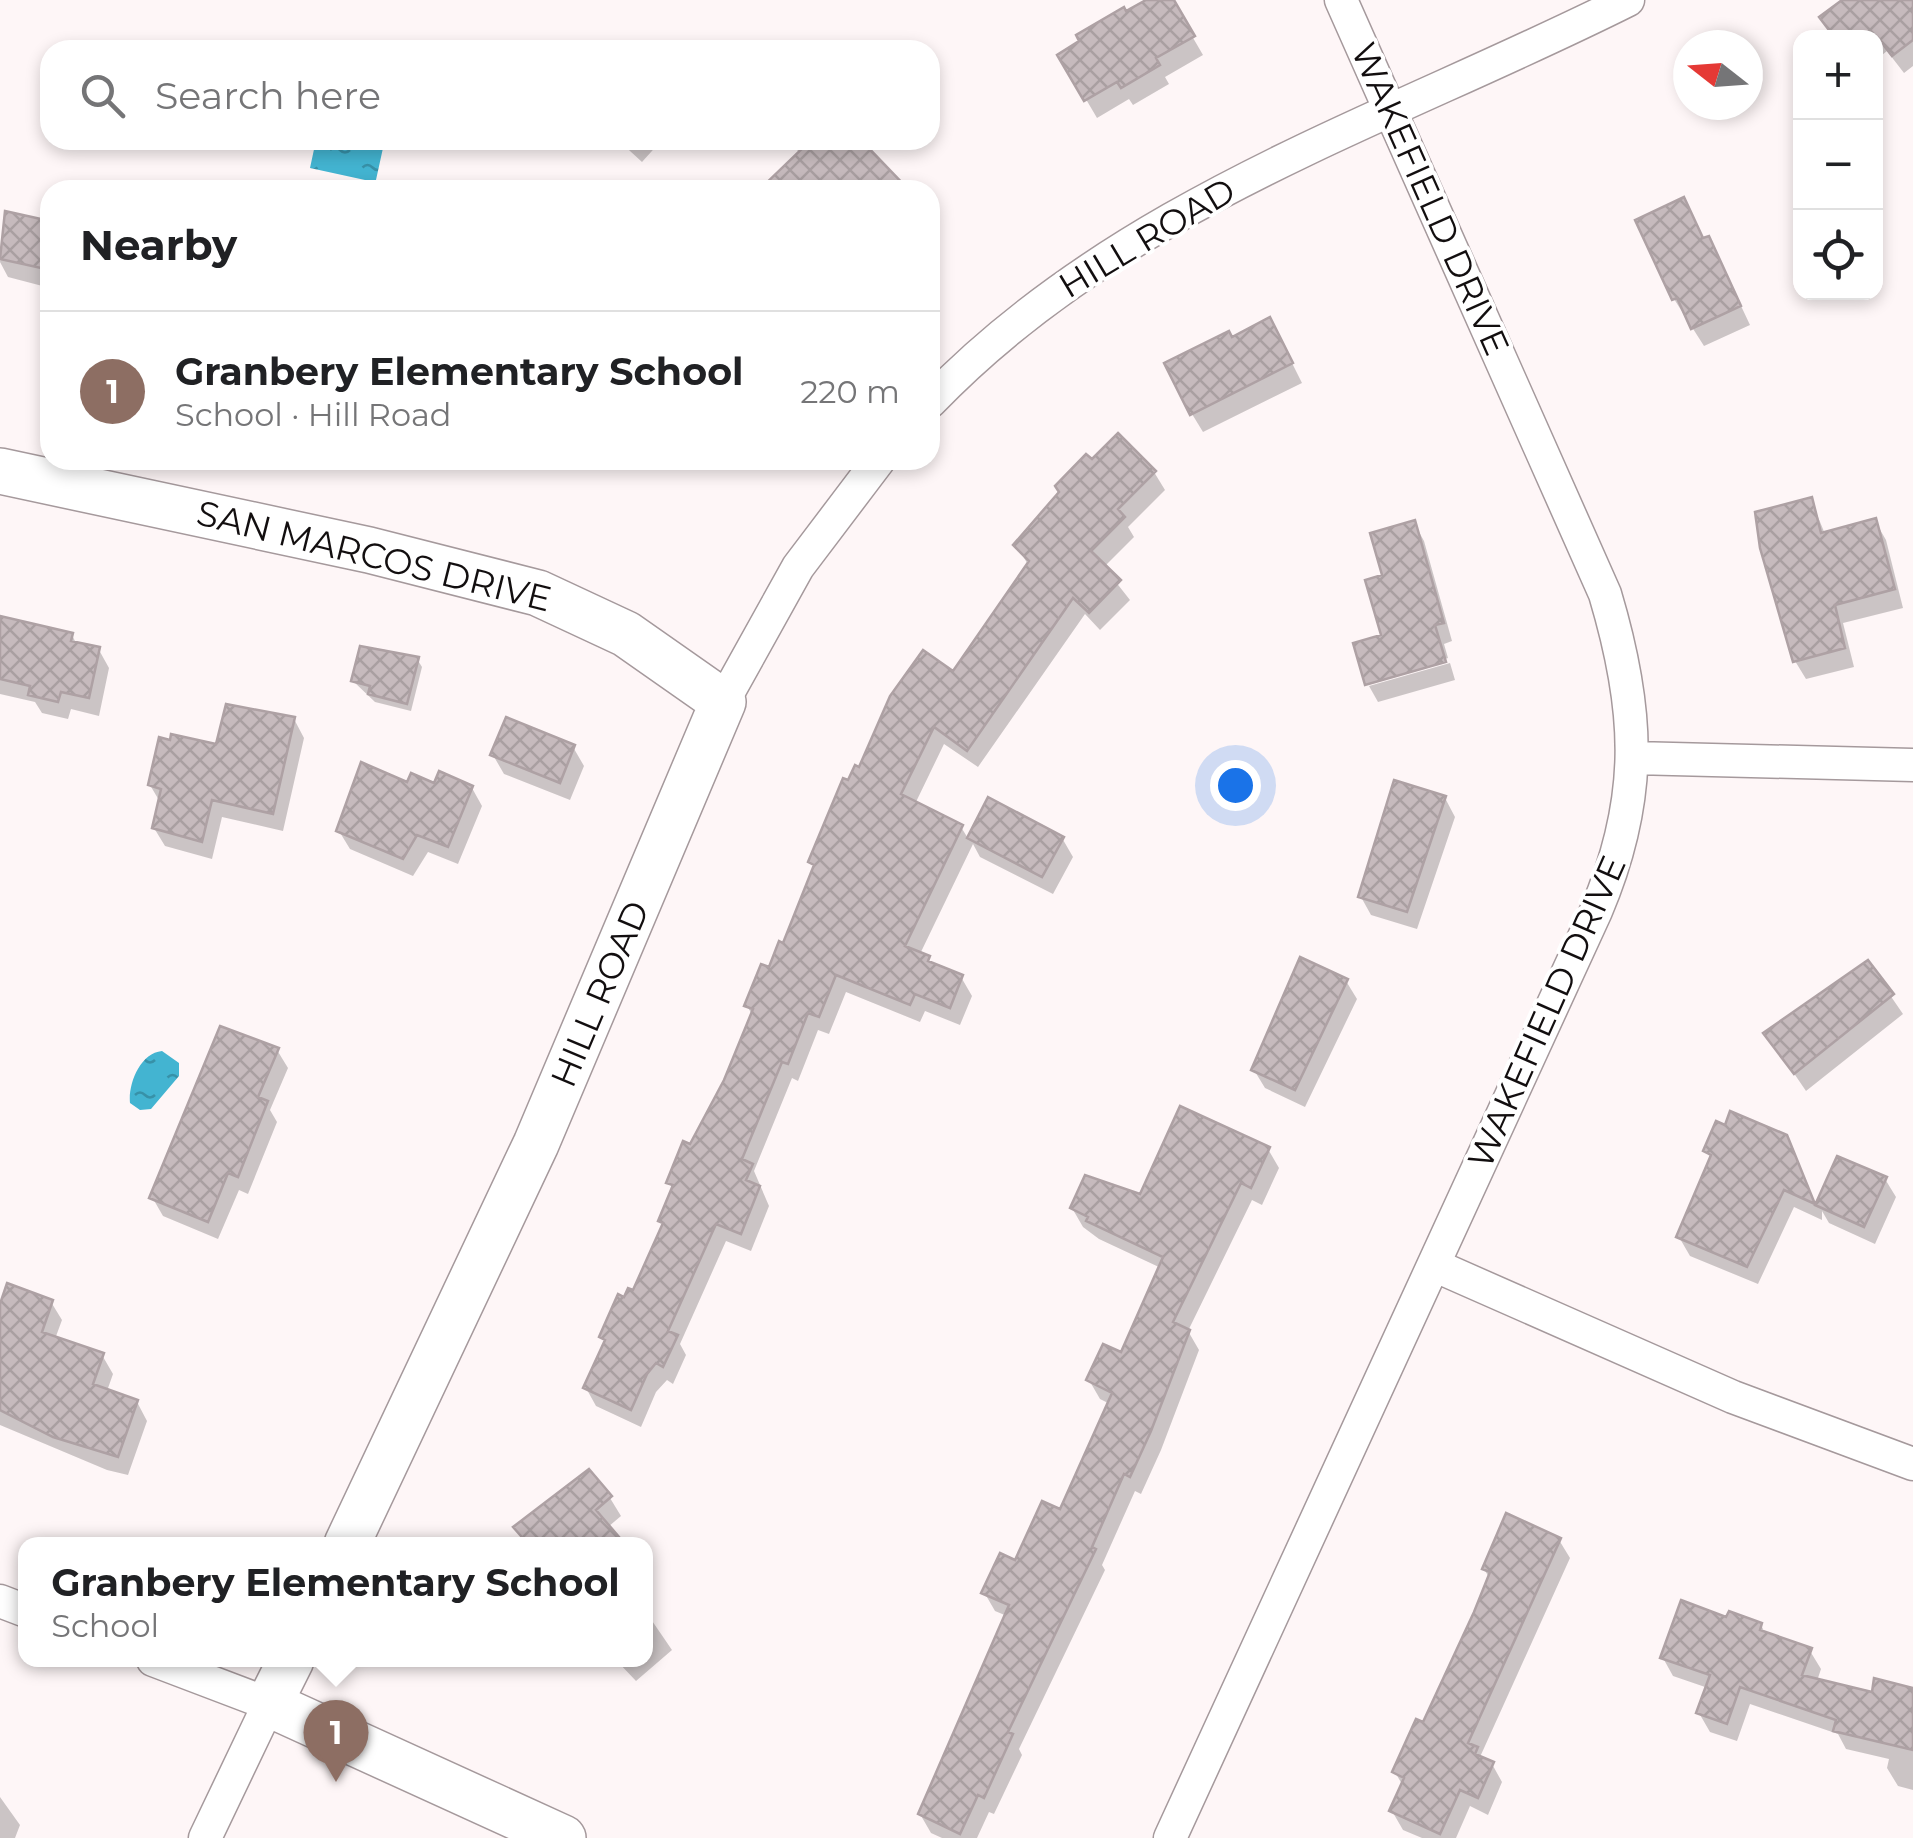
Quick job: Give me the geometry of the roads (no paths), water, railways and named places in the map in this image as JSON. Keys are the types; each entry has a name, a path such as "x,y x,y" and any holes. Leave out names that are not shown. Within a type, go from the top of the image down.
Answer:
{"street":[{"name":"WAKEFIELD DRIVE","path":"1170,1838 1436,1266 1609,881 1627,823 1634,758 1628,691 1605,594 1341,0"},
{"name":"HILL ROAD","path":"940,392 990,342 1086,270 1214,195 1388,108 1628,0"},
{"name":"SAN MARCOS DRIVE","path":"0,470 369,550 538,593 626,634 723,702"},
{"name":"HILL ROAD","path":"351,1537 536,1144 723,702 798,567 871,470"},
{"path":"1634,758 1913,765"},
{"path":"1436,1266 1733,1397 1913,1464"},
{"path":"171,1667 269,1704 563,1838"},
{"path":"205,1838 287,1667"}],"water":[{"path":"314,150 383,150 376,180 310,168"},
{"path":"162,1051 179,1063 179,1076 151,1109 140,1110 130,1103 133,1079 147,1057"}],"place":[{"name":"Granbery Elementary School","path":"336,1782"}]}
